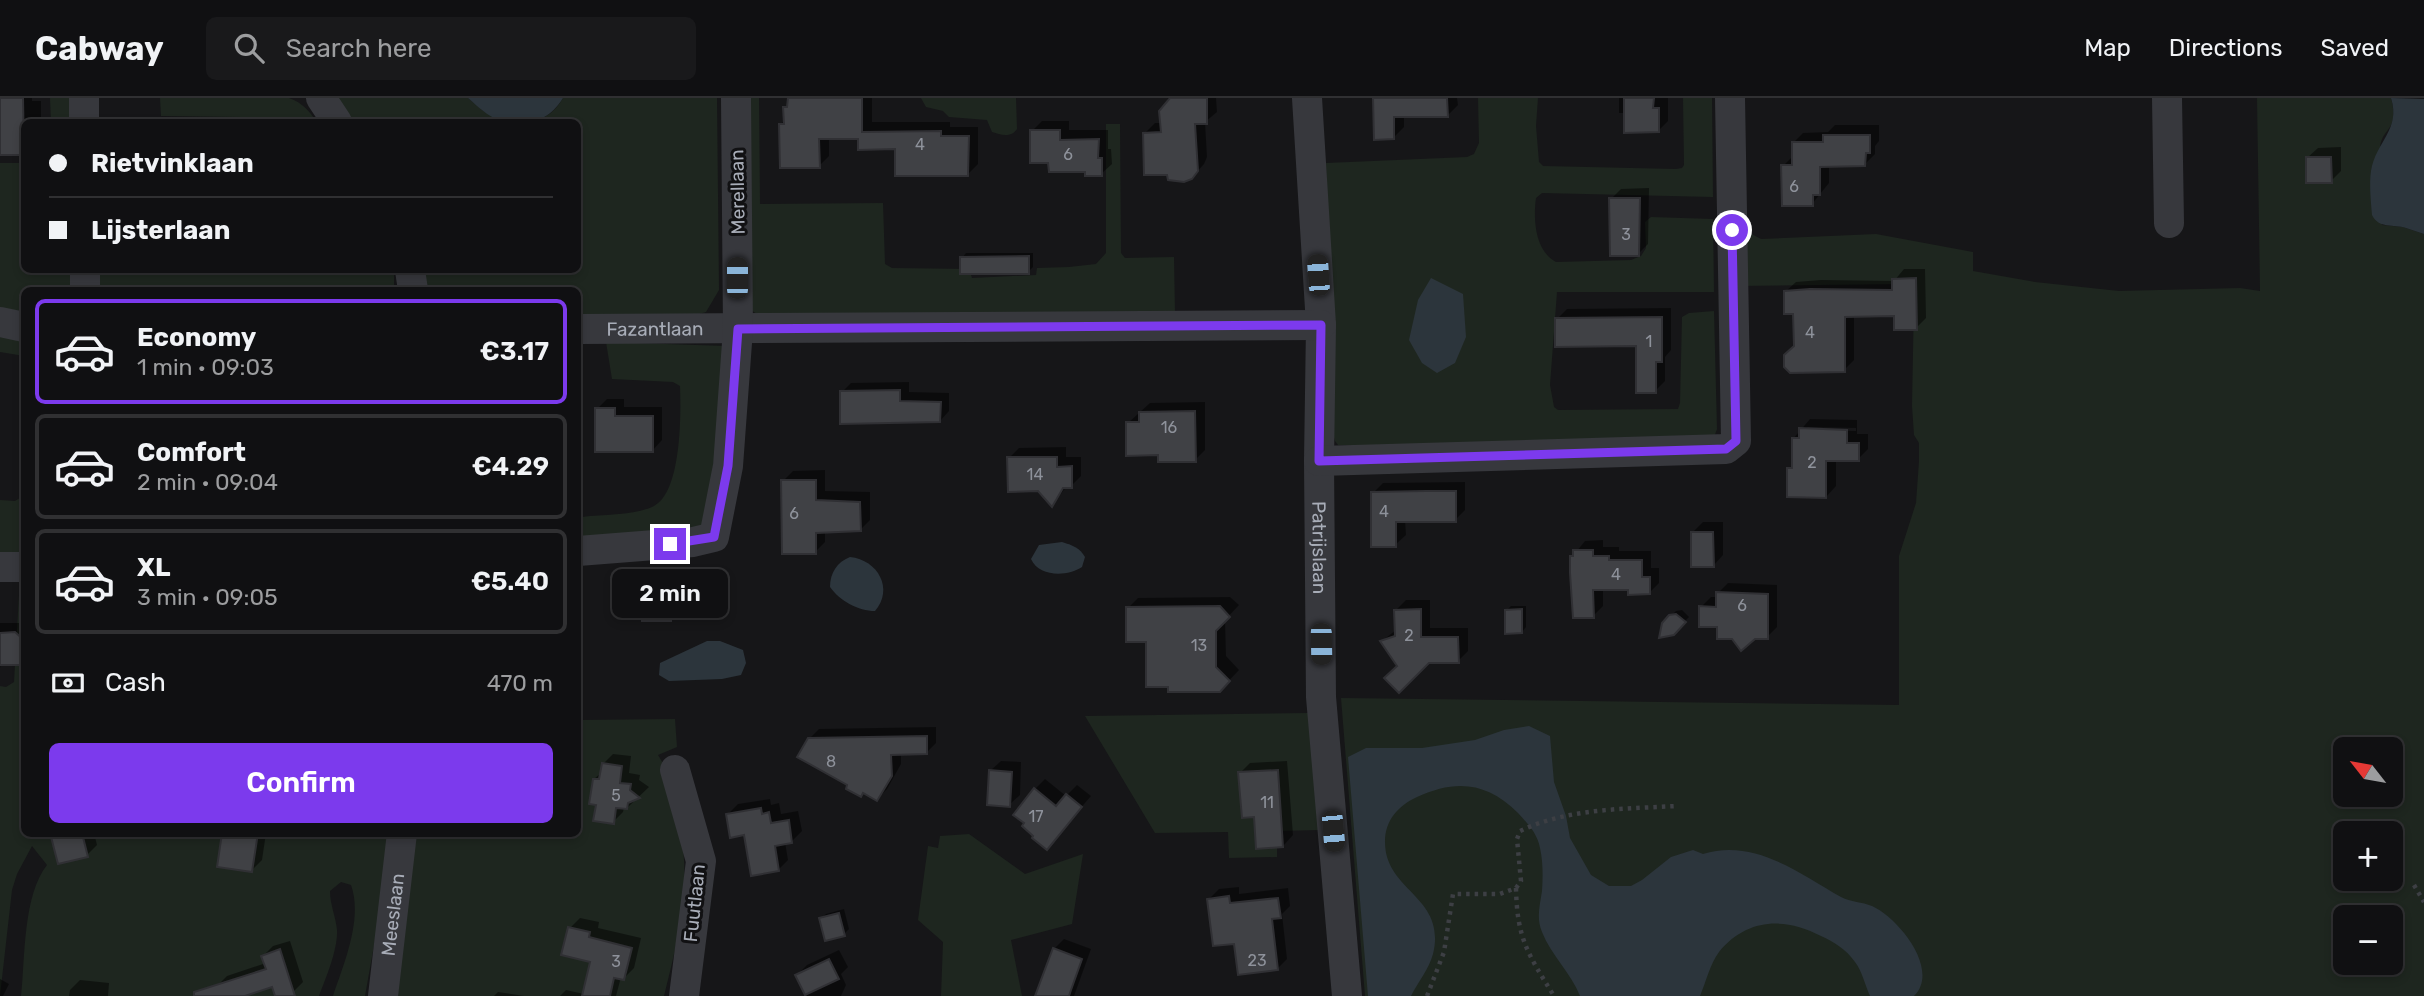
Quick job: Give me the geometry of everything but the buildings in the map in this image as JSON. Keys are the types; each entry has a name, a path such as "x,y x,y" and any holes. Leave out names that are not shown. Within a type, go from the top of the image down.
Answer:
{"street":[{"path":"84,98 84,119"},
{"path":"321,98 335,119"},
{"name":"Merellaan","path":"581,551 693,542 714,537 728,466 738,329 736,98"},
{"name":"Patrijslaan","path":"1307,98 1321,325 1321,696 1344,995"},
{"path":"1319,461 1726,449 1736,441 1730,98"},
{"path":"2167,98 2169,223"},
{"path":"0,323 21,326"},
{"name":"Fazantlaan","path":"581,329 1321,325"},
{"path":"0,567 21,567"},
{"name":"Fuutlaan","path":"675,770 701,860 684,996"},
{"name":"Meeslaan","path":"383,996 402,837"}],"path":[{"path":"1427,996 1444,952 1453,894 1500,894 1516,888 1521,881 1517,839 1520,831 1566,816 1676,806"},
{"path":"2414,885 2424,902"},
{"path":"1516,888 1517,918 1526,951 1553,996"}],"shaded area":[{"path":"50,98 74,98 74,119 51,119"},
{"path":"160,98 289,98 298,102 314,119 240,119 161,116"},
{"path":"327,98 468,98 498,119 342,119"},
{"path":"468,98 563,98 554,110 538,119 496,119"},
{"path":"563,98 717,98 719,290 706,312 686,318 581,320 581,287 419,287 418,273 581,273 581,119 538,119 550,114"},
{"path":"739,98 759,98 760,204 883,203 885,264 892,268 969,269 972,278 1036,275 1037,268 1096,264 1106,253 1106,124 1120,124 1121,253 1125,258 1174,257 1175,314 761,317 747,307"},
{"path":"921,98 1016,98 1017,129 1009,135 992,132 987,120 949,117 943,111 926,107"},
{"path":"1478,98 1538,98 1536,126 1539,162 1543,166 1676,169 1684,165 1683,98 1712,98 1713,197 1542,193 1536,198 1535,216 1540,243 1549,257 1556,262 1631,260 1641,256 1646,248 1645,222 1651,217 1713,219 1714,292 1557,292 1550,385 1554,407 1558,410 1678,409 1682,317 1689,313 1714,311 1717,429 1713,440 1377,445 1338,445 1335,441 1332,430 1326,163 1467,157 1474,154 1479,143"},
{"path":"2257,98 2391,98 2392,123 2381,141 2379,157 2382,225 2403,227 2424,234 2424,996 1365,996 1341,698 1899,705 1899,556 1916,503 1919,461 1919,443 1914,435 1912,406 1914,298 1905,284 1734,286 1733,224 1761,239 1876,234 1973,252 1973,271 2035,282 2119,291 2240,288 2260,291"},
{"path":"2391,98 2424,99 2424,234 2382,224 2372,215 2371,171 2393,119"},
{"path":"0,163 21,163 21,273 75,273 74,287 21,287 21,318 0,315"},
{"path":"96,273 394,273 394,287 96,287"},
{"path":"1431,278 1463,294 1466,337 1455,363 1437,373 1422,363 1409,340 1418,300"},
{"path":"0,336 21,337 21,356 0,352"},
{"path":"606,342 726,346 725,388 704,526 581,542 581,516 644,510 662,500 669,487 678,452 680,386 673,382 612,379"},
{"path":"21,494 21,553 0,553 0,500 15,501"},
{"path":"1062,542 1075,547 1083,554 1085,557 1082,567 1069,573 1054,574 1035,565 1031,559 1039,545"},
{"path":"850,557 868,564 880,577 883,594 875,611 850,604 830,587 835,569"},
{"path":"21,577 21,837 388,837 381,906 365,996 333,996 351,941 355,912 351,885 341,882 330,891 337,938 319,996 21,996 29,910 39,878 47,865 32,846 12,890 0,996 0,686 6,687 14,682"},
{"path":"707,641 720,641 743,650 746,663 741,675 722,679 669,681 659,675 660,663"},
{"path":"1309,713 1320,830 1277,831 1277,857 1229,858 1228,832 1155,833 1085,716"},
{"path":"675,719 677,747 658,755 664,765 678,817 684,855 681,916 664,996 391,996 411,837 581,837 581,720"},
{"path":"1529,726 1550,736 1554,782 1566,816 1570,838 1591,875 1609,886 1631,886 1671,857 1693,850 1703,854 1722,850 1740,851 1775,860 1841,897 1872,906 1893,921 1912,945 1919,959 1921,985 1914,996 1870,996 1862,974 1844,950 1807,930 1767,924 1742,932 1719,952 1700,996 1580,996 1540,927 1542,864 1539,843 1534,833 1518,813 1495,795 1458,786 1431,791 1410,801 1399,809 1387,827 1385,842 1394,872 1424,906 1431,919 1435,935 1433,954 1411,996 1368,996 1348,757 1366,748 1422,748 1475,740 1504,730"},
{"path":"969,834 1025,874 1083,854 1072,924 1011,940 1022,996 941,996 943,942 918,920 928,846 938,848 940,836"}],"route":[{"path":"670,544 714,537 728,466 738,329 1321,325 1319,461 1726,449 1736,441 1732,230"}]}
